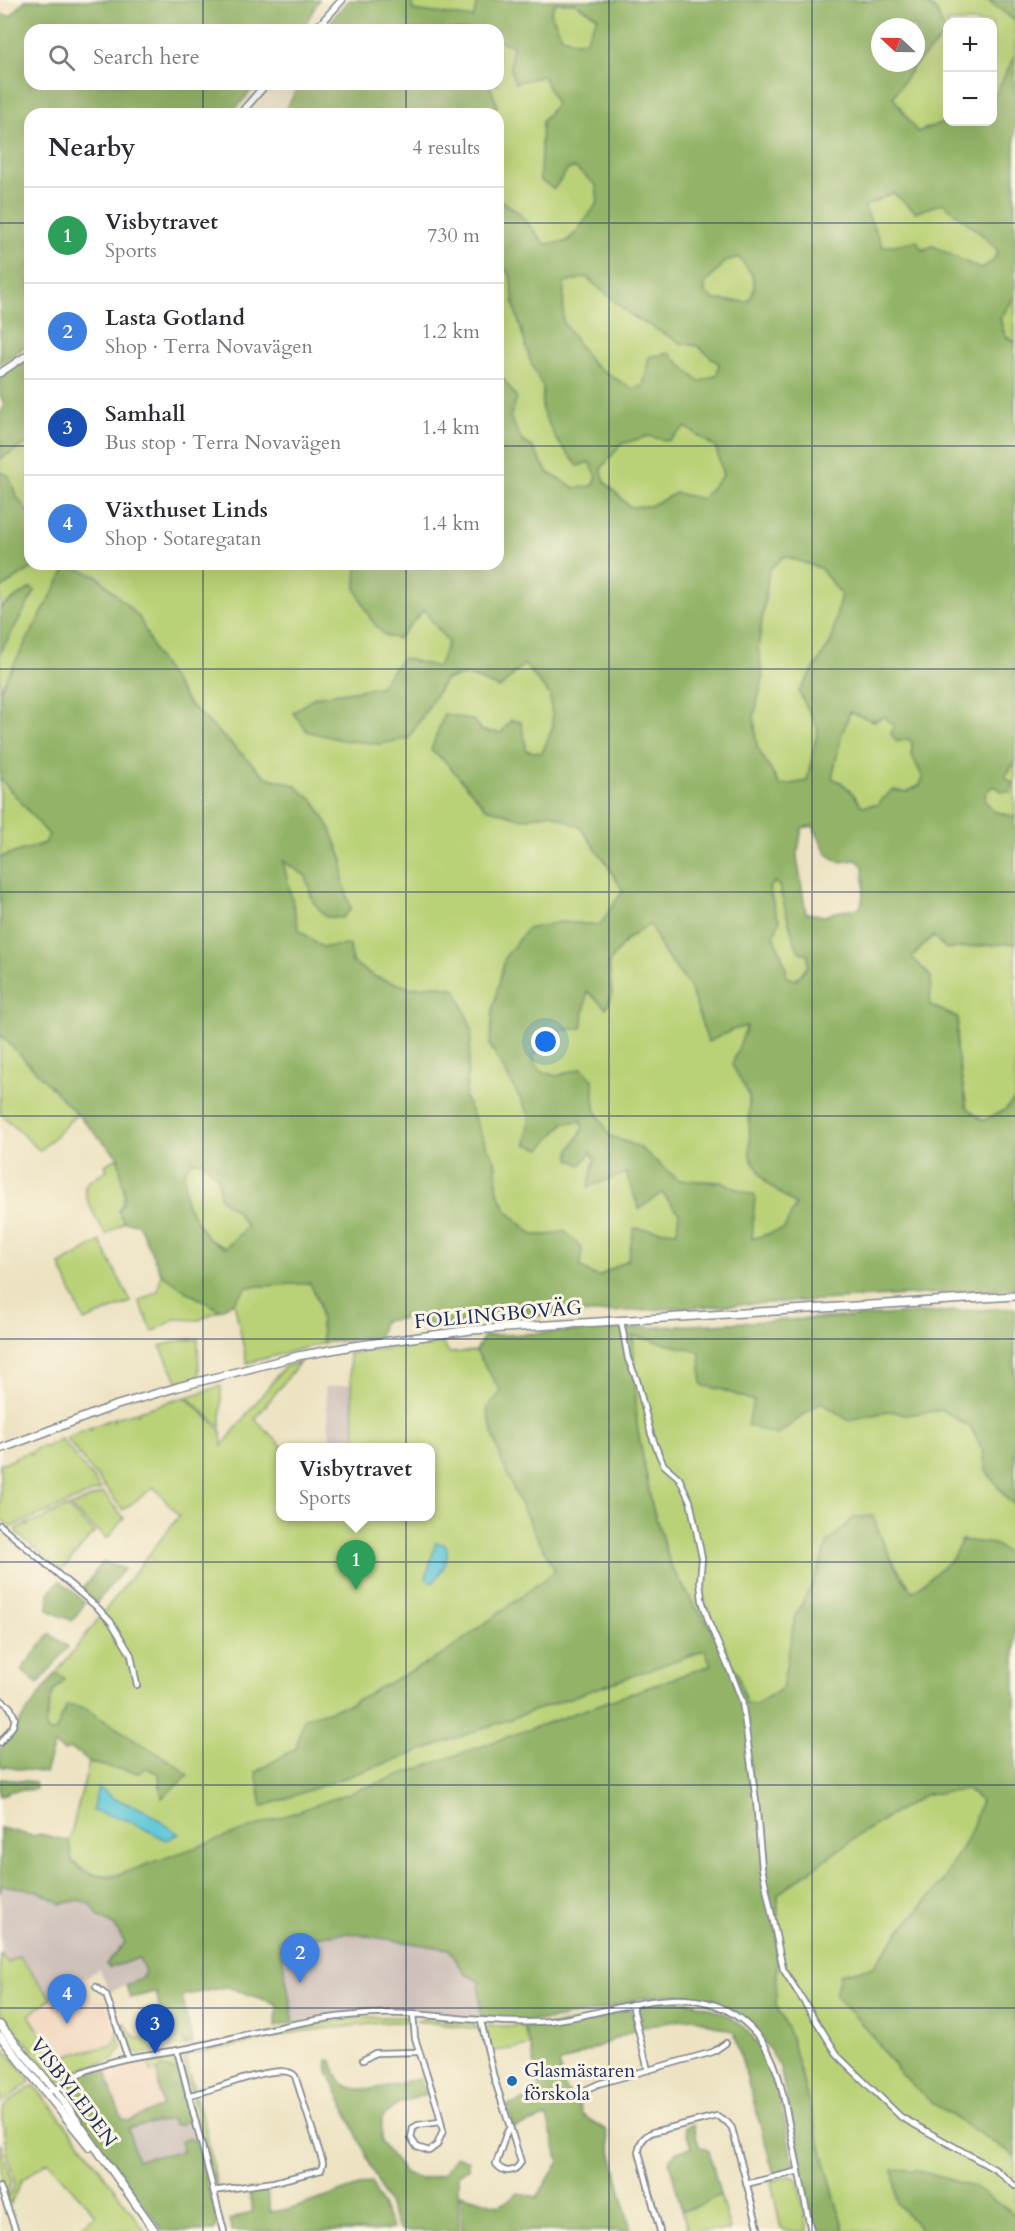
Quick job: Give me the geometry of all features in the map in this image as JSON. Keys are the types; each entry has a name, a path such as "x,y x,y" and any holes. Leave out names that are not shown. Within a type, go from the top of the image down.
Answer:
{"main road":[{"name":"FOLLINGBOVÄG","path":"0,1449 135,1400 298,1356 353,1346 461,1331 1015,1296"},
{"name":"VISBYLEDEN","path":"0,2025 55,2090 154,2231"},
{"name":"VISBYLEDEN","path":"0,2036 118,2181"}],"street":[{"path":"320,24 342,0"},
{"path":"245,108 261,90"},
{"path":"0,373 24,357"},
{"path":"621,1321 628,1359 638,1380 649,1426 660,1457 664,1465 679,1478 690,1501 702,1558 700,1582 702,1600 709,1623 742,1701 756,1801 762,1868 783,1969 839,2057 901,2117 989,2166 1015,2186"},
{"path":"0,1525 98,1608 111,1622 131,1655 137,1685"},
{"path":"0,1699 10,1707 15,1718 13,1725 0,1743"},
{"path":"96,1987 106,1995 128,2058"},
{"path":"46,2092 55,2090 87,2071 128,2058 324,2020 371,2014 413,2014 481,2021 536,2022 567,2019 632,2004 672,1998 703,2001 726,2011 748,2027 762,2043 775,2067 811,2231"},
{"path":"632,2004 648,2070"},
{"path":"413,2014 418,2052 438,2109 439,2122 443,2131 437,2145 429,2151 417,2147 411,2138 413,2128 439,2122"},
{"path":"481,2021 494,2078 510,2127 521,2162 519,2166 510,2171 501,2169 496,2164 510,2127"},
{"path":"583,2091 597,2084 713,2052 726,2043"},
{"path":"177,2050 224,2231"},
{"path":"363,2060 375,2053 418,2052"},
{"path":"188,2095 219,2088 253,2075 285,2070 290,2072 295,2076 323,2163 321,2170 312,2174 213,2191"},
{"path":"660,2231 639,2152 642,2142 648,2134 713,2116 722,2118 732,2128 759,2231"},
{"path":"746,2184 799,2171"},
{"path":"0,2187 16,2231"}],"shaded area":[{"path":"351,1384 357,1443 331,1443 325,1387"},
{"path":"1,1885 38,1891 61,1904 79,1899 91,1905 99,1917 114,1925 125,1943 106,1965 111,1968 139,1958 145,1971 141,1979 110,1992 99,1969 51,1998 20,1957 8,1963 0,1954"},
{"path":"349,1933 449,1949 465,1974 479,1981 481,2018 414,2011 380,2011 343,2014 294,2023 279,1940"},
{"path":"88,1975 91,1983 86,1986 85,1990 91,1997 105,2001 117,2033 115,2045 60,2057 55,2047 48,2045 29,2015"},
{"path":"151,2059 149,2063 151,2071 157,2071 162,2106 129,2121 123,2120 105,2068"},
{"path":"191,2118 196,2142 189,2138 183,2151 137,2160 127,2128 171,2119 180,2125"}],"green space":[{"path":"25,0 319,0 305,24 24,24 24,90 252,90 236,108 24,108 24,347 0,364 0,14 11,16"},
{"path":"348,0 411,0 413,10 473,18 478,0 920,0 936,10 943,27 943,37 925,55 925,18 871,18 871,72 910,72 893,97 917,132 943,122 943,126 997,126 997,91 1015,55 1015,296 1000,319 1005,336 1015,342 1015,766 1012,765 1005,777 1013,783 1011,792 1002,791 994,786 986,791 985,800 993,811 1015,817 1015,943 946,949 933,936 912,957 931,977 930,1005 958,1018 956,1049 967,1108 983,1121 1005,1110 1015,1099 1015,1289 485,1319 433,1327 423,1326 408,1318 383,1321 379,1337 323,1343 319,1304 310,1283 247,1287 234,1302 220,1310 187,1292 161,1273 138,1224 124,1222 118,1210 125,1196 118,1157 0,1034 0,858 40,845 46,842 49,835 0,778 0,690 65,570 81,570 97,576 139,617 156,655 188,703 266,777 294,785 314,801 331,830 343,861 343,882 351,909 342,918 326,917 313,902 306,876 283,861 299,930 322,947 350,945 352,962 375,977 411,988 436,985 456,989 472,1029 465,1098 495,1160 498,1193 507,1211 533,1235 550,1235 565,1231 582,1249 581,1268 598,1277 628,1260 634,1228 677,1232 679,1213 662,1193 639,1209 626,1173 588,1187 595,1160 591,1152 581,1165 570,1159 570,1150 583,1129 581,1121 564,1123 541,1149 526,1144 530,1116 490,1045 493,1008 505,957 527,929 560,922 600,925 623,891 580,827 551,813 523,819 486,808 443,759 431,750 444,714 475,721 481,731 501,733 511,720 521,722 527,751 542,753 553,727 550,695 524,664 500,688 466,675 445,679 409,738 380,744 341,740 307,731 293,713 315,697 379,687 402,658 438,667 448,642 424,610 397,639 384,635 370,618 356,589 357,570 504,570 504,380 517,398 510,417 522,441 532,447 548,473 575,488 593,486 597,476 589,462 578,466 556,439 542,410 543,387 531,363 515,309 510,274 504,269 504,202 518,212 545,244 566,242 576,233 598,202 596,185 575,168 568,169 554,189 540,180 542,122 556,104 543,76 515,83 510,67 513,46 504,43 504,24 329,24","holes":["555,3 575,3 598,17 585,41 576,42 562,37 551,13","893,193 916,212 943,203 985,237 998,251 992,262 980,269 933,246 922,250 917,241 883,247 864,206","738,257 751,273 754,289 748,302 715,300 705,293 705,284 726,261","586,277 632,316 681,343 698,346 719,364 717,375 699,382 669,353 649,357 643,386 632,389 592,364 563,322 564,283","686,427 716,448 723,475 702,499 676,493 650,506 630,507 605,482 601,469 621,444 648,436 668,441","784,556 820,568 841,594 831,642 799,692 818,729 807,781 780,786 757,747 754,717 763,677 758,649 769,570","850,712 874,721 885,716 890,723 894,724 891,734 897,742 909,739 912,743 912,755 923,778 920,785 907,792 892,790 877,805 862,806 849,789 832,778 841,737","813,826 827,854 839,862 856,860 863,866 864,887 861,907 825,916 806,913 797,857 802,828","774,882 779,886 794,941 799,951 808,955 808,966 796,980 786,977 786,968 774,935 780,921 769,888","650,924 664,953 690,987 708,1042 732,1030 747,1026 732,1065 749,1095 750,1156 766,1183 796,1205 784,1229 752,1239 755,1196 721,1182 678,1180 639,1147 610,1136 595,1109 593,1080 582,1068 557,1076 541,1072 532,1058 558,1031 582,1028 587,991 606,1008 612,996 609,962 627,939","192,1161 202,1161 218,1177 220,1198 237,1212 247,1227 225,1248 208,1239 186,1204 184,1172"]},
{"path":"411,0 478,0 473,18 412,10"},
{"path":"920,0 988,0 1015,21 1015,55 997,91 997,18 943,18 943,27 936,10"},
{"path":"988,0 1015,0 1015,21"},
{"path":"555,3 575,3 598,17 585,41 576,42 562,37 551,13"},
{"path":"943,37 943,122 917,132 893,97 910,72 925,72 925,55"},
{"path":"504,43 513,45 510,67 543,76 556,104 542,122 540,180 575,167 596,185 598,202 576,233 565,242 545,244 518,212 504,202 504,108 496,108 497,105 491,90 504,90"},
{"path":"296,90 491,90 497,105 496,108 287,108"},
{"path":"893,193 916,212 943,203 999,251 992,262 980,269 933,246 922,250 917,241 883,247 864,206"},
{"path":"738,257 754,278 755,288 749,302 715,300 705,293 705,284 726,261"},
{"path":"504,269 510,274 515,309 531,363 543,387 542,410 589,462 597,476 593,486 575,488 548,473 532,447 522,441 509,417 517,398 504,380"},
{"path":"586,277 632,316 681,343 698,346 720,364 717,375 699,382 643,386 632,389 592,364 562,321 564,283"},
{"path":"1015,296 1015,342 1005,336 1000,319"},
{"path":"24,362 24,445 1,459 0,415 4,403 0,396 0,376"},
{"path":"686,427 716,448 723,475 702,499 676,493 650,506 630,507 605,482 601,469 621,444 648,436 668,441"},
{"path":"24,444 24,507 16,496 9,476 0,472 0,458"},
{"path":"0,472 9,476 16,496 24,507 24,570 29,570 0,589"},
{"path":"784,556 820,568 841,594 831,642 799,692 818,729 807,781 780,786 757,747 754,717 763,677 758,649 769,570"},
{"path":"29,570 65,570 0,690 0,653 35,591 31,588 0,608 0,589"},
{"path":"75,570 357,570 356,589 397,639 424,609 449,643 438,667 390,675 379,687 315,697 409,738 445,680 466,675 500,688 524,664 550,695 553,727 542,753 527,751 511,720 501,733 481,731 475,721 444,714 431,751 523,819 551,813 580,827 623,891 600,925 560,922 490,1045 530,1116 541,1149 564,1123 582,1121 583,1129 570,1150 591,1152 595,1160 591,1172 626,1173 639,1209 662,1192 679,1213 677,1232 598,1277 581,1268 550,1235 533,1235 507,1211 498,1192 495,1160 465,1097 468,1064 436,985 411,988 375,977 352,962 350,946 322,947 299,930 282,860 306,876 313,902 351,909 343,882 343,861 331,830 314,801 294,785 266,777 188,703 156,655 139,617"},
{"path":"31,588 35,591 0,653 0,608"},
{"path":"849,712 874,721 885,716 909,738 912,743 912,755 923,778 920,785 907,792 892,790 877,805 861,806 849,789 832,778"},
{"path":"1012,765 1015,766 1015,817 993,811 985,800 986,791 1005,777"},
{"path":"0,778 49,835 46,842 40,845 0,858"},
{"path":"774,881 779,886 794,941 808,955 808,966 796,980 786,977 786,968 774,935 779,921 769,888"},
{"path":"650,923 664,953 690,987 708,1042 747,1025 733,1065 749,1095 750,1156 766,1183 796,1205 784,1229 751,1239 721,1182 678,1180 639,1147 610,1136 595,1109 593,1080 582,1068 557,1076 541,1072 532,1057 558,1031 587,991 606,1008 612,996 609,962 627,939"},
{"path":"933,935 1015,943 1015,1099 1005,1110 983,1121 967,1108 956,1049 958,1018 929,1005 931,977 912,957"},
{"path":"0,1034 77,1114 40,1151 0,1113"},
{"path":"118,1157 125,1192 118,1210 124,1222 106,1235 88,1201 85,1187 89,1181 107,1170 105,1165"},
{"path":"192,1161 202,1161 218,1177 220,1198 237,1212 247,1227 225,1248 208,1239 186,1204 184,1172"},
{"path":"100,1241 131,1302 84,1321 60,1265"},
{"path":"161,1273 187,1292 220,1310 199,1320 175,1319 153,1332 139,1301 158,1291"},
{"path":"310,1283 319,1304 323,1343 247,1363 234,1302 247,1287"},
{"path":"1015,1308 1015,1504 1008,1500 986,1471 983,1451 971,1427 942,1410 905,1415 892,1411 848,1420 821,1402 777,1435 747,1425 754,1401 702,1385 700,1352 633,1336 637,1426 652,1506 671,1566 694,1605 720,1639 738,1675 746,1703 756,1704 782,1689 795,1617 813,1583 828,1542 855,1517 873,1516 889,1556 913,1592 952,1559 962,1540 994,1544 1015,1558 1015,2156 932,2103 899,2072 872,2035 835,1995 840,1974 873,1967 900,1931 941,1884 971,1831 981,1801 967,1790 926,1794 863,1832 778,1894 776,2005 790,2035 844,2231 815,2231 780,2067 753,2029 738,2015 721,2005 702,1998 682,1995 660,1996 635,2000 584,2014 546,2020 481,2018 479,1981 465,1974 449,1949 349,1933 279,1940 294,2023 276,2027 277,2004 227,1987 182,1996 193,2044 186,2045 182,2039 169,2041 165,2033 156,1992 130,1998 126,1985 141,1979 145,1971 139,1958 110,1968 106,1964 125,1943 114,1925 99,1917 91,1905 79,1900 61,1904 38,1891 2,1885 0,1893 0,1828 69,1841 72,1862 85,1873 109,1878 711,1665 705,1650 262,1807 256,1772 296,1748 304,1718 347,1705 444,1654 555,1571 524,1512 498,1451 487,1408 501,1392 476,1351 484,1336"},
{"path":"633,1335 700,1352 702,1385 754,1401 769,1432 777,1435 821,1402 848,1420 892,1411 905,1415 942,1410 970,1427 983,1451 986,1471 1008,1500 1015,1504 1015,1558 994,1544 962,1540 952,1559 913,1592 890,1556 873,1517 813,1583 795,1617 782,1689 756,1704 746,1703 738,1675 720,1639 694,1605 671,1566 652,1506 637,1426"},
{"path":"198,1339 199,1376 178,1382 160,1346 182,1340"},
{"path":"440,1340 449,1353 476,1351 502,1392 705,1650 711,1665 135,1870 107,1876 90,1873 72,1861 69,1841 89,1763 139,1773 146,1766 159,1775 160,1787 188,1775 179,1767 85,1709 55,1733 48,1732 45,1725 53,1692 65,1679 56,1673 179,1516 154,1487 123,1510 66,1438 89,1428 91,1430 91,1427 112,1419 114,1421 114,1418 136,1412 138,1414 139,1411 185,1397 221,1430 222,1446 284,1367 300,1362 255,1419 279,1443 276,1443 276,1521 435,1521 435,1443 356,1443 349,1354"},
{"path":"221,1386 221,1427 187,1397"},
{"path":"61,1439 101,1489 11,1527 0,1518 0,1464 28,1452 31,1454 31,1451 44,1446 47,1448 48,1445"},
{"path":"103,1493 124,1518 107,1539 69,1507"},
{"path":"66,1507 94,1532 60,1570 16,1532 16,1529 26,1524 28,1526 28,1523 41,1520"},
{"path":"103,1562 124,1569 96,1603 81,1591"},
{"path":"60,1580 85,1603 72,1621 48,1609 49,1593"},
{"path":"50,1634 68,1647 38,1684 21,1670"},
{"path":"56,1673 65,1679 53,1692 45,1725 48,1732 55,1732 67,1705 86,1709 179,1767 188,1775 162,1798 159,1775 146,1767 139,1773 89,1763 81,1754 70,1749 64,1751 54,1745 45,1773 0,1766 0,1748"},
{"path":"0,1779 35,1782 36,1789 10,1791 0,1796"},
{"path":"967,1790 981,1801 971,1831 941,1884 900,1931 873,1967 840,1974 874,2038 912,2085 969,2127 1015,2156 1015,2215 1007,2208 894,2169 897,2203 922,2231 844,2231 790,2035 776,2005 778,1894 863,1832 926,1794"},
{"path":"0,1954 8,1963 19,1956 51,1998 29,2015 48,2045 54,2047 61,2057 114,2045 117,2033 121,2047 114,2059 84,2068 58,2083 52,2082 31,2055 31,2048 0,2012"},
{"path":"667,1999 702,2005 729,2017 749,2033 763,2053 774,2077 793,2164 789,2170 774,2174 734,2032 693,2018 643,2027 638,2008 641,2004"},
{"path":"627,2009 632,2011 637,2029 559,2064 565,2089 579,2104 582,2115 606,2130 631,2231 462,2231 461,2194 500,2206 518,2193 537,2197 559,2162 547,2117 513,2128 507,2106 540,2095 531,2046 524,2026 563,2024"},
{"path":"361,2017 407,2017 412,2023 390,2022 304,2031 189,2055 186,2058 194,2091 190,2090 183,2064 188,2051"},
{"path":"422,2018 472,2023 478,2029 417,2021"},
{"path":"126,2023 137,2039 165,2033 169,2041 183,2039 186,2045 141,2054 127,2042 121,2025"},
{"path":"488,2026 524,2026 531,2046 489,2052 485,2029"},
{"path":"0,2044 31,2081 0,2104"},
{"path":"166,2055 174,2058 179,2072 162,2067 151,2072 149,2063 151,2059"},
{"path":"327,2060 332,2061 342,2083 359,2089 380,2088 420,2078 426,2094 397,2104 382,2118 381,2142 405,2174 421,2179 443,2174 456,2156 468,2161 468,2169 458,2174 459,2231 402,2231 399,2229 328,2071"},
{"path":"162,2067 179,2072 191,2118 180,2125 173,2125 171,2119 128,2128 137,2160 182,2151 181,2141 189,2138 196,2142 218,2223 214,2231 163,2231 66,2098 67,2091 74,2081 85,2074 105,2068 123,2120 129,2121 162,2106 157,2071"},
{"path":"34,2085 87,2151 145,2231 77,2231 96,2215 48,2162 22,2180 10,2205 7,2200 14,2186 14,2180 4,2133 4,2107"},
{"path":"195,2097 205,2125 217,2187 214,2185 192,2100"},
{"path":"693,2125 699,2146 709,2151 720,2195 682,2211 669,2161 676,2152 691,2148 685,2127"},
{"path":"0,2143 11,2180 7,2196 0,2182"},
{"path":"893,2169 917,2170 974,2187 1015,2215 1015,2231 922,2231 897,2203"},
{"path":"789,2176 798,2181 808,2231 781,2229 771,2181"},
{"path":"371,2182 393,2229 232,2231 229,2220 253,2212 248,2190 267,2189 270,2212 291,2209"},
{"path":"720,2195 730,2231 688,2231 682,2211"}],"water":[{"path":"436,1542 446,1545 447,1556 442,1570 433,1583 426,1578"},
{"path":"98,1788 112,1798 144,1810 179,1834 166,1840 127,1820 92,1811"}],"place":[{"name":"Visbytravet","path":"356,1590"},
{"name":"Lasta Gotland","path":"300,1983"},
{"name":"Växthuset Linds","path":"67,2024"},
{"name":"Samhall","path":"155,2054"},
{"name":"Glasmästaren förskola","path":"512,2081"}]}
